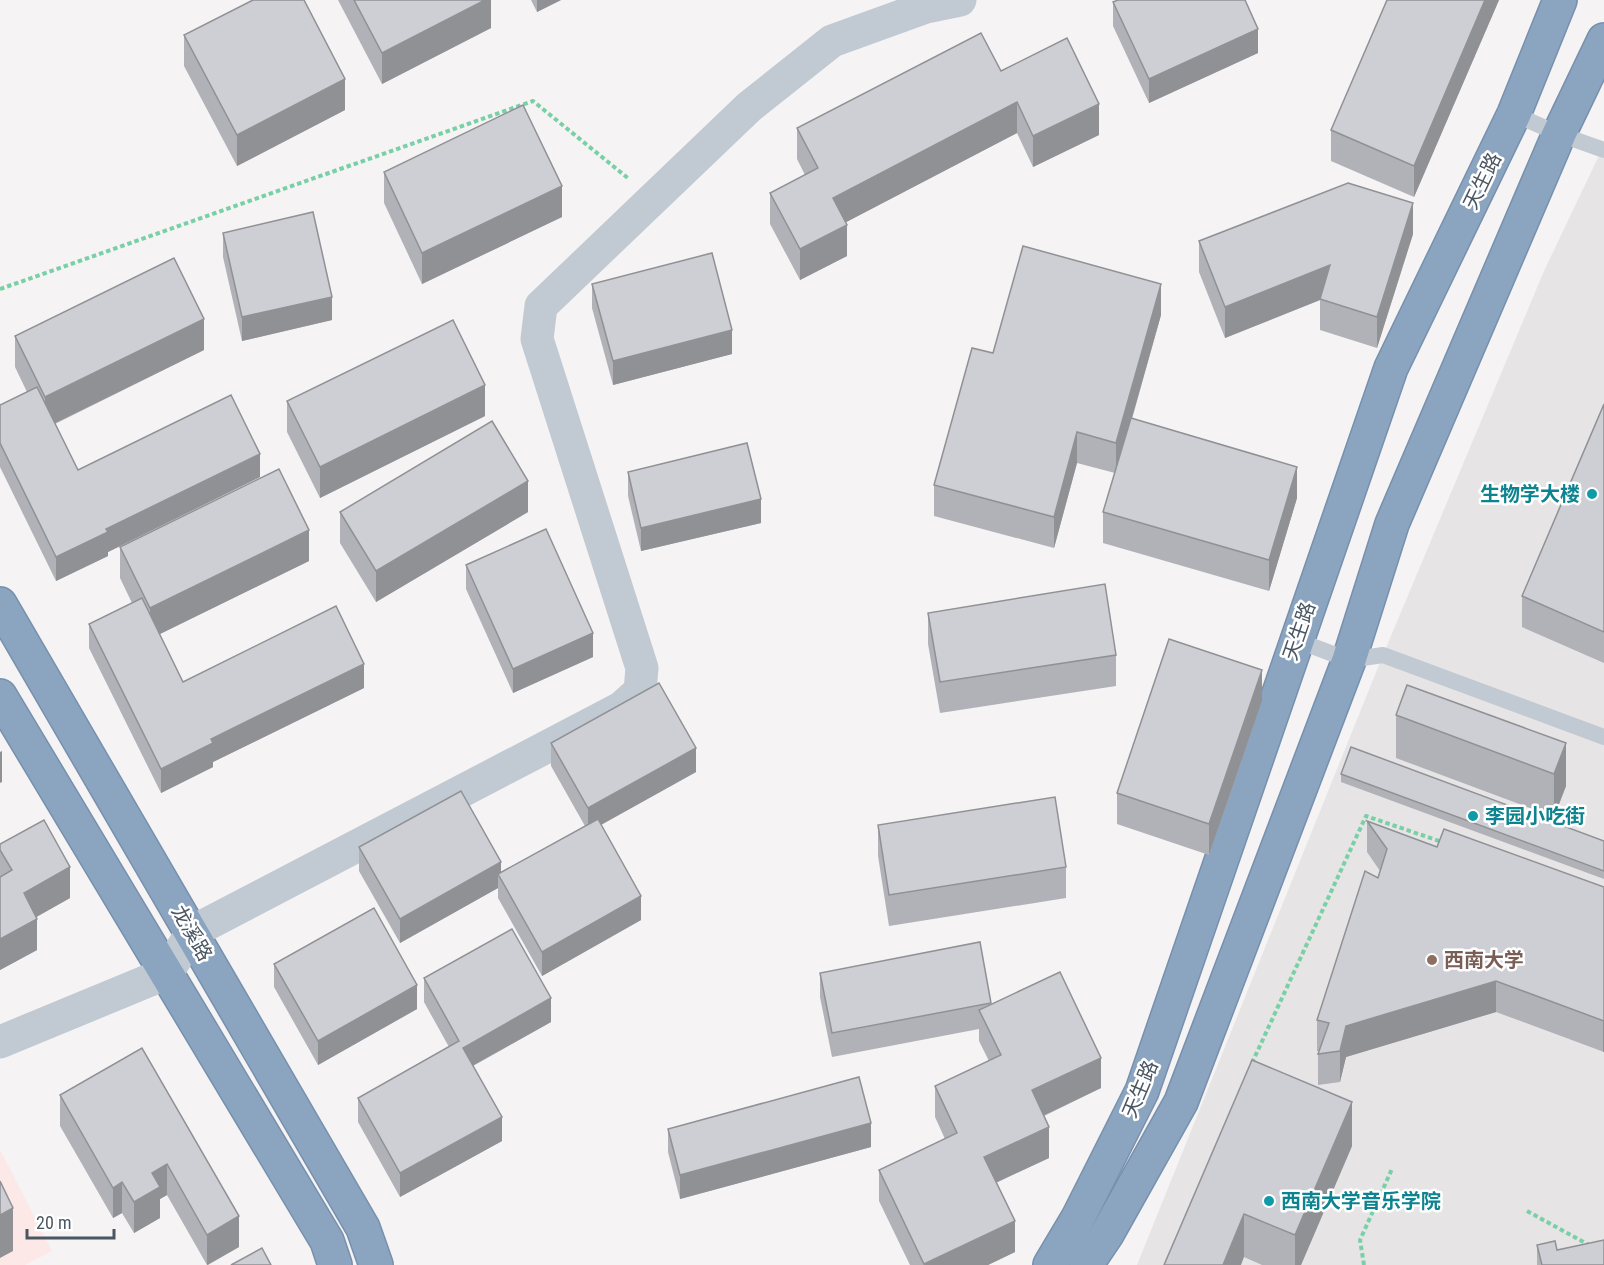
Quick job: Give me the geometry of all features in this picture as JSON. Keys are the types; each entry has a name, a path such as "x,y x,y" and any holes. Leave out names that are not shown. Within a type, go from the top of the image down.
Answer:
{"highway":[{"name":"天生路","path":"1050,1265 1078,1218 1142,1091 1390,368 1514,114 1560,0"},
{"name":"天生路","path":"1086,1265 1107,1234 1181,1102 1349,660 1392,524 1559,134 1604,40"},
{"name":"龙溪路","path":"0,604 363,1228 376,1265"},
{"path":"0,696 327,1242 335,1265"}],"street":[{"path":"0,1042 167,973 192,932 621,708 640,691 642,668 537,339 541,306 749,107 832,42 926,7 960,0"}],"lane":[{"path":"1514,114 1559,134 1604,150"},
{"path":"1296,640 1349,660 1383,655 1604,737"}],"path":[{"path":"0,289 533,101 652,199"},
{"path":"1252,1065 1366,816 1446,843"},
{"path":"1364,1265 1360,1240 1392,1168"},
{"path":"1527,1211 1587,1245 1596,1243"}],"shaded area":[{"name":"西南大学","path":"1604,145 1604,1265 1137,1265 1383,655 1544,271"},
{"path":"0,1150 52,1251 25,1265 0,1265"}],"building":[{"path":"253,0 304,0 345,79 237,135 184,35"},
{"path":"354,0 485,0 382,53"},
{"path":"1118,0 1245,0 1258,29 1149,79 1113,2"},
{"path":"1387,0 1485,0 1414,166 1331,130"},
{"path":"981,33 1001,71 1067,38 1099,104 1033,136 1017,102 833,198 847,225 800,249 770,193 818,168 797,128"},
{"path":"523,105 562,186 422,253 384,172"},
{"path":"1348,183 1413,203 1377,317 1320,299 1330,265 1225,307 1199,241"},
{"path":"313,212 332,297 242,317 223,233"},
{"path":"1023,246 1161,284 1116,443 1077,432 1054,517 934,485 972,348 993,353"},
{"path":"712,253 732,330 613,361 592,284"},
{"path":"174,258 204,319 45,397 15,336"},
{"path":"453,320 485,385 320,467 287,401"},
{"path":"37,387 78,470 231,395 260,454 106,529 108,532 56,557 0,443 0,405"},
{"name":"生物学大楼","path":"1604,404 1604,632 1522,596"},
{"path":"1131,418 1297,467 1269,560 1103,512"},
{"path":"492,421 528,481 376,571 340,512"},
{"path":"747,443 761,499 641,528 628,472"},
{"path":"279,469 309,530 150,608 120,547"},
{"path":"546,529 593,633 513,669 466,565"},
{"path":"1105,584 1116,655 940,682 928,613"},
{"path":"142,598 183,682 336,606 364,664 211,739 213,743 161,769 89,624"},
{"path":"1169,639 1262,670 1209,824 1117,793"},
{"path":"659,683 696,748 588,808 551,743"},
{"path":"1407,685 1566,743 1554,774 1396,715"},
{"name":"李园小吃街","path":"1351,747 1604,841 1604,871 1341,774"},
{"path":"461,791 501,862 400,919 359,847"},
{"path":"1055,797 1066,867 889,895 878,825"},
{"path":"598,819 641,896 542,952 498,874"},
{"path":"44,820 70,867 24,893 37,919 0,939 0,877 12,870 0,850 0,844"},
{"path":"1367,821 1437,847 1444,829 1604,887 1604,1021 1496,981 1346,1026 1340,1051 1318,1054 1329,1023 1317,1020 1365,871 1378,878 1387,849"},
{"path":"374,908 417,985 318,1041 274,964"},
{"path":"512,929 551,998 463,1048 502,1117 400,1173 358,1098 459,1041 424,978"},
{"path":"980,942 991,1003 832,1033 820,973"},
{"path":"1060,972 1101,1058 1032,1090 1049,1127 984,1157 1015,1221 924,1264 879,1170 957,1133 935,1086 1001,1055 979,1010"},
{"path":"142,1048 239,1216 207,1235 167,1164 152,1173 160,1187 134,1202 122,1182 113,1188 60,1095"},
{"name":"西南大学音乐学院","path":"1252,1060 1352,1102 1295,1235 1244,1214 1223,1265 1164,1265"},
{"path":"859,1077 871,1123 680,1175 668,1129"},
{"path":"0,1181 13,1208 0,1215"},
{"path":"1604,1240 1604,1265 1542,1265 1537,1245 1555,1241 1557,1250"},
{"path":"262,1248 271,1265 231,1265"}],"place":[{"name":"生物学大楼","path":"1592,494"},
{"name":"李园小吃街","path":"1473,816"},
{"name":"西南大学","path":"1432,960"},
{"name":"西南大学音乐学院","path":"1269,1201"}]}
